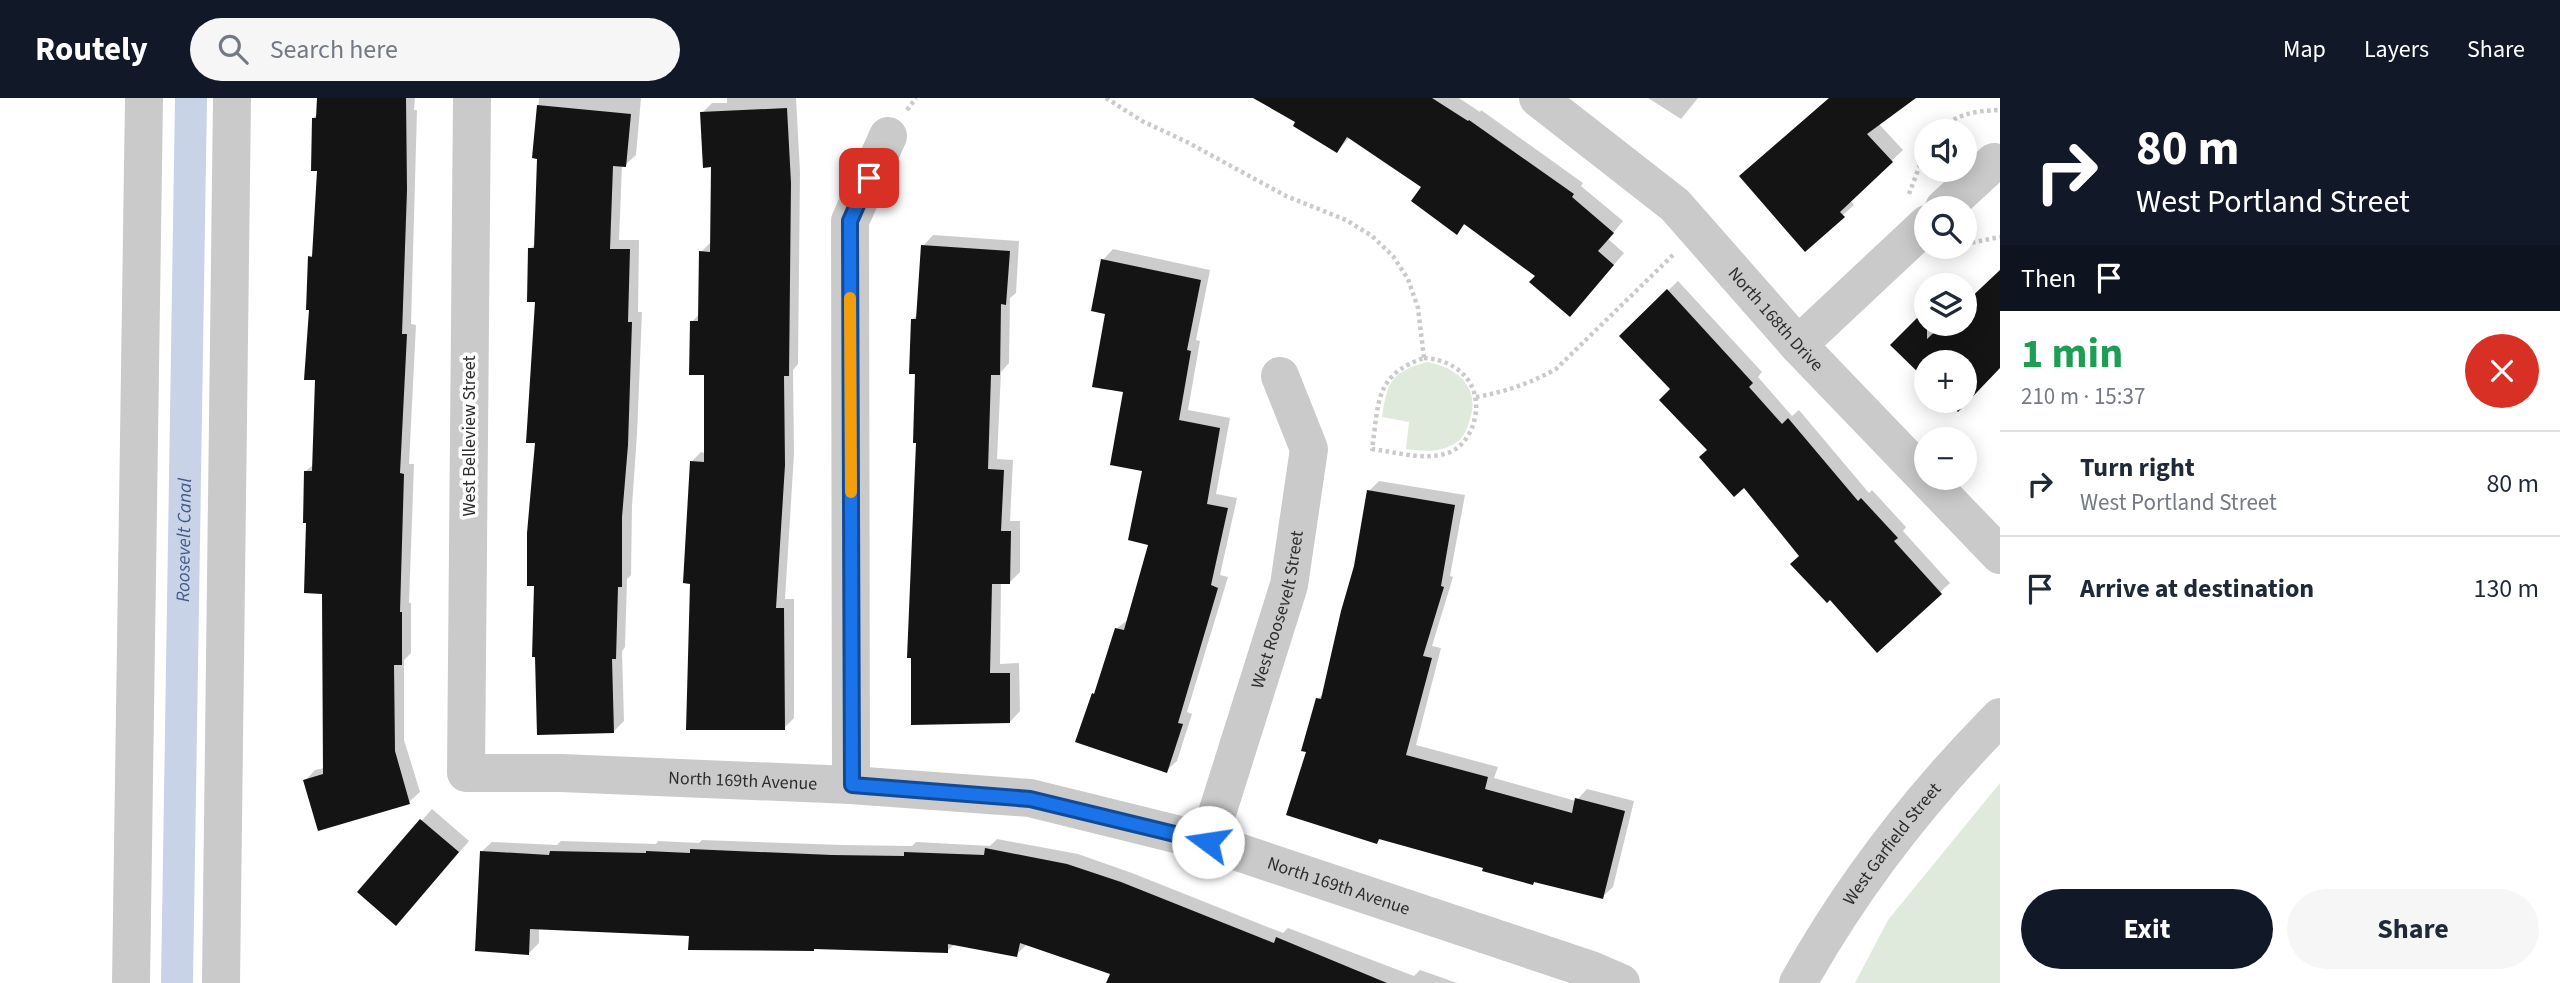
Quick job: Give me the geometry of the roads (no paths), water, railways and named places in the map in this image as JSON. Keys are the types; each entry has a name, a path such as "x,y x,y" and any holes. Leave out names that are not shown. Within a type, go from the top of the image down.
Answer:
{"street":[{"path":"131,983 144,98"},
{"path":"221,983 232,98"},
{"name":"West Belleview Street","path":"466,773 472,98"},
{"name":"North 168th Drive","path":"1538,98 1675,205 1798,345 2000,555"},
{"path":"852,785 850,221 888,135"},
{"path":"1957,196 1994,162"},
{"path":"1798,345 1914,236"},
{"name":"West Roosevelt Street","path":"1208,842 1289,585 1309,449 1280,376"},
{"name":"West Garfield Street","path":"1798,983 1814,954 1881,855 1928,796 2000,717"},
{"name":"North 169th Avenue","path":"466,773 561,773 852,785 1030,799 1208,842 1578,965 1621,983"}],"waterway":[{"name":"Roosevelt Canal","path":"177,983 191,98"}]}
